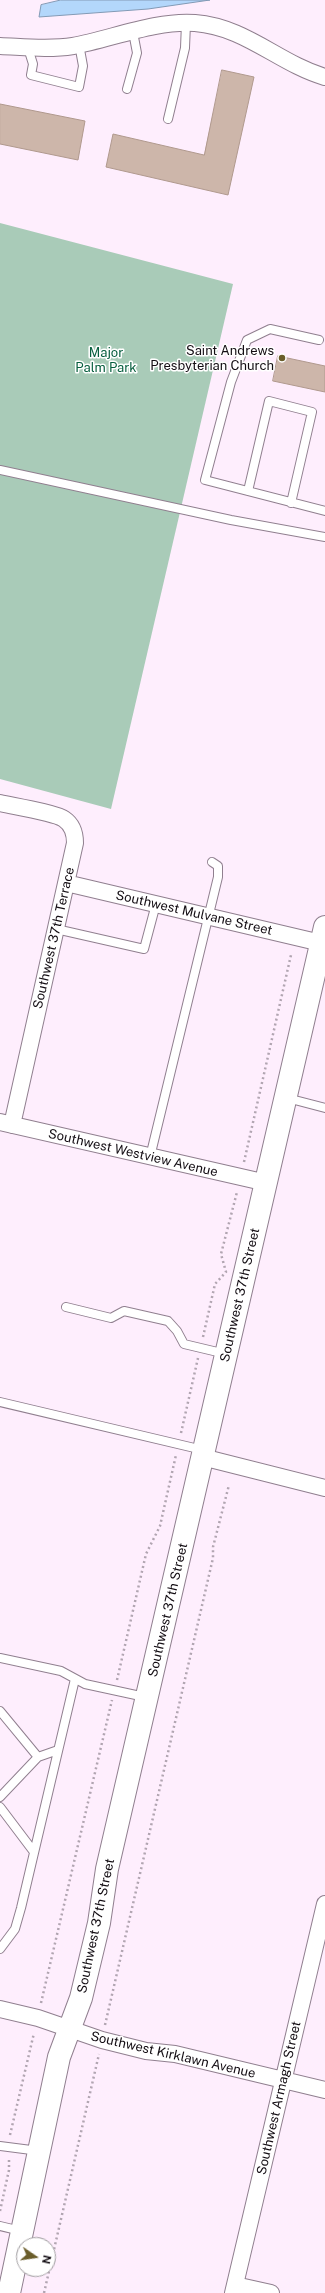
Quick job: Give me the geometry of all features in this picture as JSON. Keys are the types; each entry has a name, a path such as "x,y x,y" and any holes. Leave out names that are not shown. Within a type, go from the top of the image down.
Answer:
{"main road":[{"name":"Southwest 37th Street","path":"9,2293 59,2057 83,1991 99,1923 107,1869 148,1698 286,1098 316,981 323,935"}],"street":[{"path":"0,46 55,48 169,24 186,23 208,25 238,33 304,70 325,77"},
{"name":"Southwest 37th Terrace","path":"0,803 55,815 64,819 71,825 75,834 75,844 56,929 6,1124"},
{"name":"Southwest Mulvane Street","path":"66,883 208,917 323,935"},
{"name":"Southwest Westview Avenue","path":"6,1124 267,1183"},
{"path":"203,1454 325,1488"},
{"name":"Southwest Armagh Street","path":"234,2289 325,1904"},
{"name":"Southwest Kirklawn Avenue","path":"0,2009 38,2018 102,2040 146,2051 176,2054 325,2090"},
{"path":"234,2289 271,2293"}],"lane":[{"path":"168,119 185,48 186,23"},
{"path":"128,89 137,53 133,32"},
{"path":"28,48 33,64 31,75 78,87 83,66 79,44"},
{"path":"319,340 270,328 247,340 231,382 205,480 325,511"},
{"path":"248,491 269,401 312,412 291,503"},
{"path":"0,470 224,518 325,537"},
{"path":"150,1157 218,877 218,866 212,862"},
{"path":"56,929 144,949 156,904"},
{"path":"286,1098 325,1108"},
{"path":"66,1307 111,1318 124,1311 168,1321 177,1331 184,1344 226,1354"},
{"path":"0,1402 178,1444 203,1454"},
{"path":"0,1658 61,1671 85,1684 148,1698"},
{"path":"0,1949 15,1929 75,1679"},
{"path":"0,1710 38,1757"},
{"path":"0,1797 38,1757 58,1750"},
{"path":"0,1807 34,1852"},
{"path":"0,2146 40,2151"},
{"path":"0,2226 23,2232"}],"path":[{"path":"0,2211 9,2170 10,2131 38,2018 146,1554 160,1526 215,1284 226,1272 221,1254 291,955"},
{"path":"44,2293 213,1558 213,1546 229,1485"}],"green space":[{"name":"Major Palm Park","path":"0,223 233,284 111,809 0,779"}],"water":[{"path":"61,0 210,0 148,9 39,17 41,5"}],"building":[{"path":"222,70 254,77 228,195 106,167 113,134 204,155"},
{"path":"0,104 85,121 78,160 0,144"},
{"name":"Saint Andrews Presbyterian Church","path":"278,356 325,366 325,392 273,381"}],"place":[{"name":"Saint Andrews Presbyterian Church","path":"282,358"}]}
